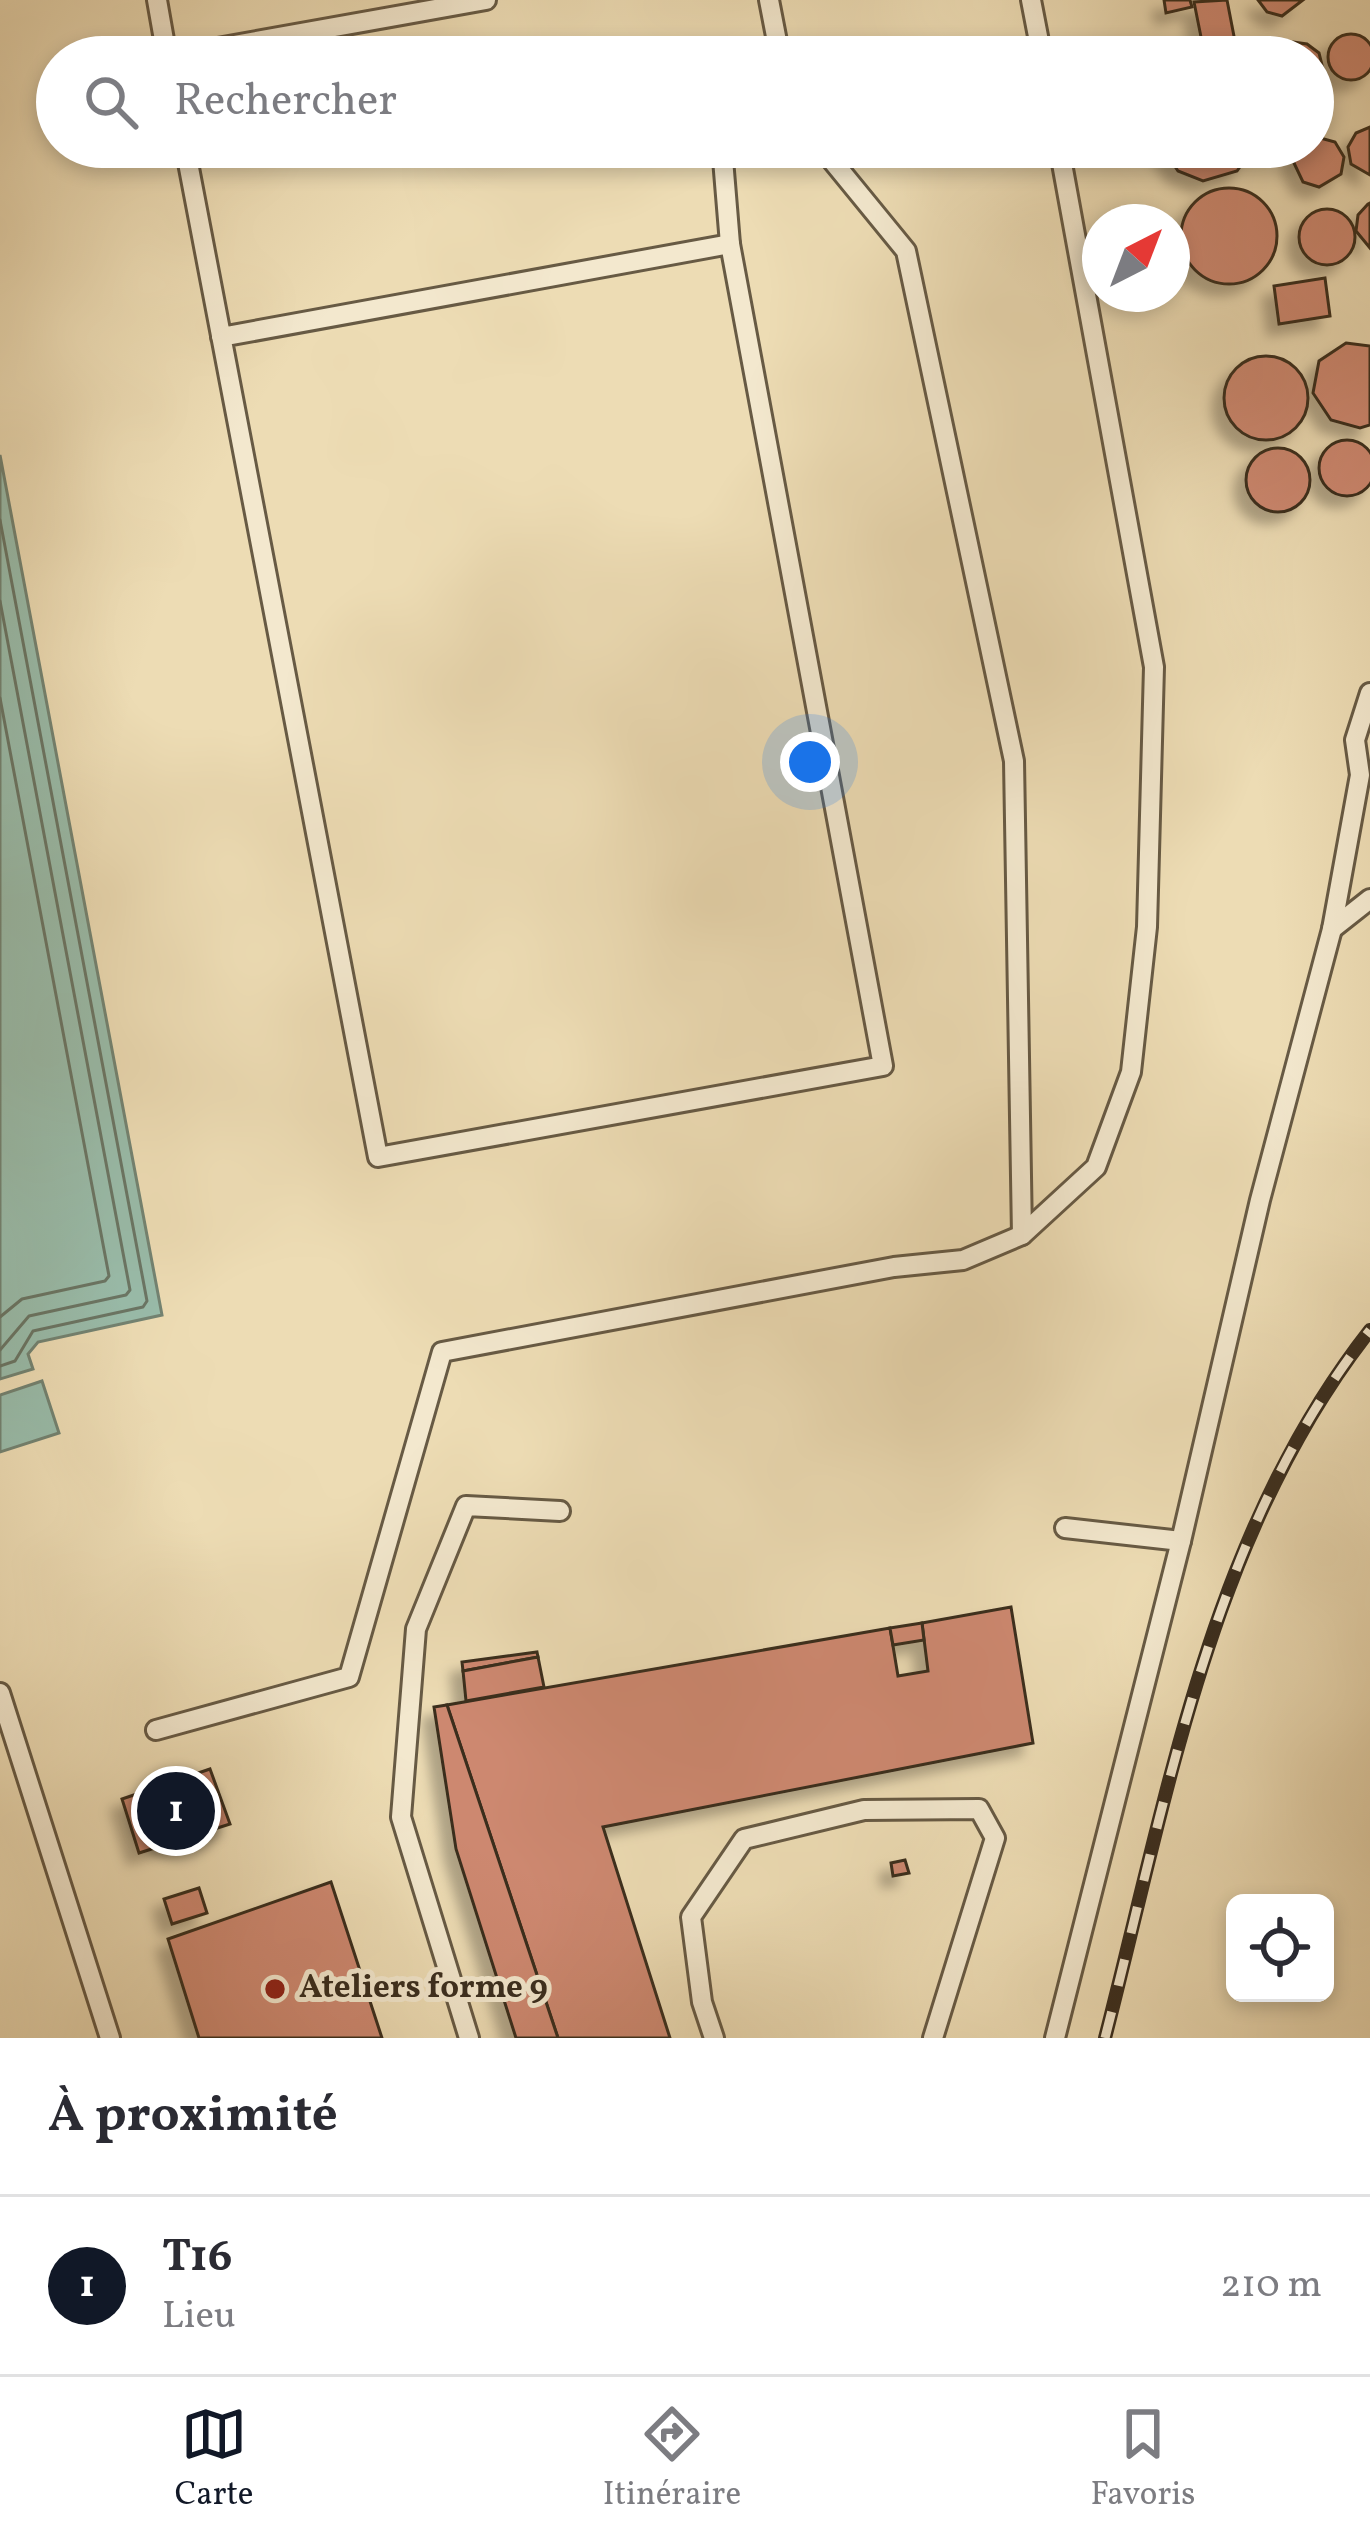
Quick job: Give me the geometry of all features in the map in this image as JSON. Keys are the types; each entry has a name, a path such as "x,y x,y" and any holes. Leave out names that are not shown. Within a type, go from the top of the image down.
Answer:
{"lane":[{"path":"157,0 163,36"},
{"path":"285,36 486,0"},
{"path":"769,0 776,36"},
{"path":"1031,0 1038,36"},
{"path":"188,168 378,1157 884,1066 730,244 724,168"},
{"path":"838,168 906,251 1014,761 1022,1235"},
{"path":"156,1730 349,1677 442,1352 894,1267 964,1260 1022,1235 1096,1167 1131,1072 1147,927 1154,667 1063,168"},
{"path":"221,337 730,244"},
{"path":"1054,2038 1181,1541 1260,1200 1332,929 1360,776 1355,740 1370,693"},
{"path":"1360,776 1370,796"},
{"path":"1332,929 1370,899"},
{"path":"469,2038 401,1817 416,1629 466,1506 560,1511"},
{"path":"1065,1528 1181,1541"},
{"path":"0,1693 110,2038"},
{"path":"714,2038 702,2002 691,1917 744,1839 864,1810 980,1809 995,1838 933,2038"}],"water":[{"path":"0,455 162,1315 38,1342 28,1354 33,1369 0,1379"},
{"path":"42,1381 59,1433 0,1452 0,1395"}],"building":[{"path":"1164,0 1190,0 1192,7 1166,13"},
{"path":"1227,0 1234,36 1201,36 1194,2"},
{"path":"1258,0 1303,0 1282,16 1267,12"},
{"path":"1351,34 1367,41 1371,67 1367,73 1351,80 1335,73 1335,41"},
{"path":"1370,127 1370,175 1351,164 1348,147 1356,133"},
{"path":"1335,142 1344,157 1341,174 1319,187 1303,182 1296,168 1334,168"},
{"path":"1176,168 1239,168 1203,181"},
{"path":"1211,191 1247,191 1269,209 1276,227 1274,254 1247,281 1211,281 1190,264 1190,208"},
{"path":"1370,203 1370,248 1356,231 1358,215"},
{"path":"1327,209 1347,217 1355,237 1347,257 1327,265 1307,257 1299,237 1307,217"},
{"path":"1325,278 1330,316 1279,324 1274,286"},
{"path":"1346,343 1370,346 1370,425 1360,428 1331,420 1313,393 1319,361"},
{"path":"1266,356 1296,368 1308,398 1296,428 1266,440 1236,428 1224,398 1236,368"},
{"path":"1347,440 1367,448 1371,482 1367,488 1347,496 1327,488 1319,468 1327,448"},
{"path":"1278,448 1300,458 1310,480 1300,502 1278,512 1256,502 1246,480 1256,458"},
{"path":"1011,1607 1033,1743 603,1827 670,2038 558,2038 447,1705 890,1628 898,1676 928,1671 922,1623"},
{"path":"922,1623 924,1640 893,1645 890,1628"},
{"path":"537,1652 538,1657 463,1671 462,1662"},
{"path":"538,1657 544,1687 466,1701 463,1671"},
{"path":"447,1705 558,2038 516,2038 456,1849 434,1707"},
{"path":"210,1769 230,1824 139,1853 122,1799"},
{"path":"905,1860 909,1873 893,1876 891,1863"},
{"name":"Ateliers forme 9","path":"331,1882 382,2038 199,2038 168,1939"},
{"path":"199,1888 207,1913 172,1924 164,1899"}],"railway":[{"path":"1105,2038 1175,1760 1233,1578 1270,1492 1316,1408 1370,1330"}],"place":[{"name":"T16","path":"176,1811"},
{"name":"Ateliers forme 9","path":"275,1989"}]}
